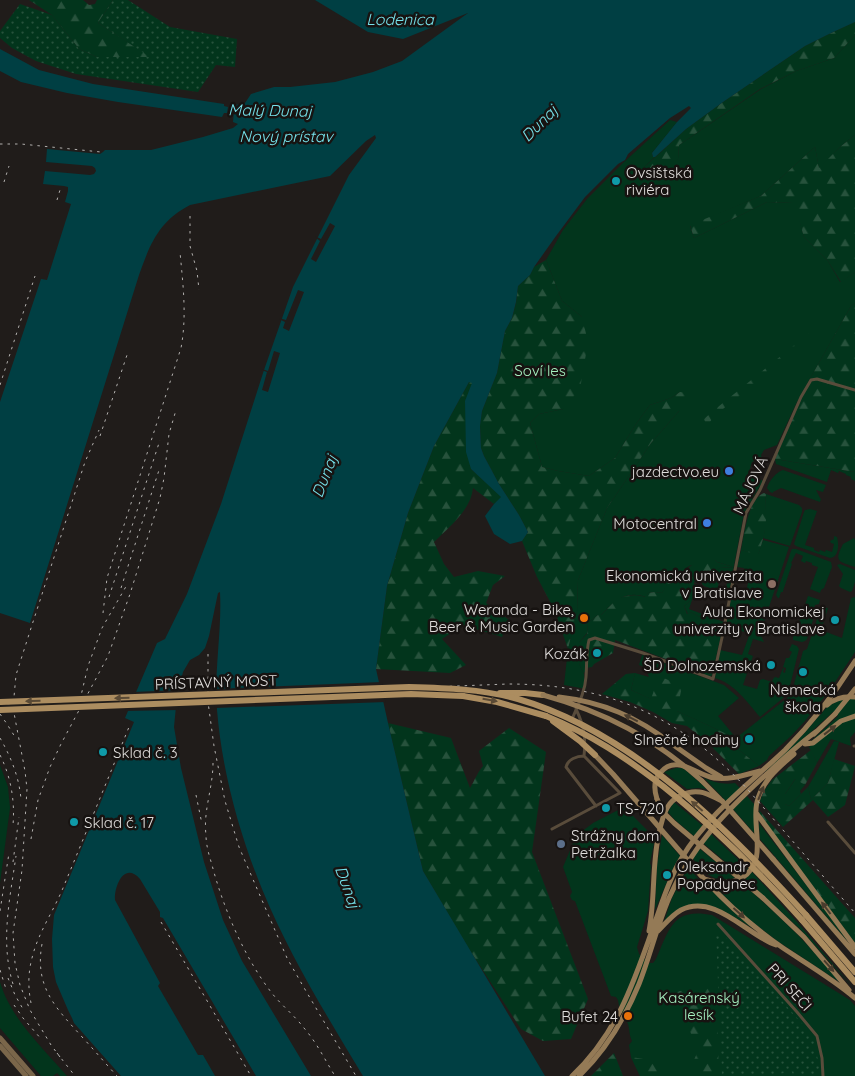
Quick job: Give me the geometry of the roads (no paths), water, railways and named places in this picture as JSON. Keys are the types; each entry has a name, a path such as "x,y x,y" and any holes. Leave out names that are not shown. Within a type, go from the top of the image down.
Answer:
{"highway":[{"name":"PRÍSTAVNÝ MOST","path":"0,702 433,687 489,693"},
{"path":"489,693 543,695"},
{"path":"489,693 518,699 564,716 596,732 633,755 675,788 728,834 762,867 855,982"},
{"name":"PRÍSTAVNÝ MOST","path":"0,710 410,694 463,696 497,702 546,716 576,728 629,760 713,829 804,917"},
{"path":"546,716 595,755"},
{"path":"804,917 855,972"}],"main road":[{"path":"647,944 668,884 690,845 722,808 791,744 822,709 855,661"},
{"path":"704,879 718,883 729,883 741,878 750,870 756,858 758,848 757,803 765,782 835,714 855,689"},
{"path":"543,695 603,705 613,709 646,725 711,772 726,778"},
{"path":"543,695 575,704 621,724 667,753 689,770 722,801 855,954"},
{"path":"822,709 836,699 848,696 855,697"},
{"path":"805,744 813,743 841,721 855,716"},
{"path":"572,1076 598,1047 616,1020 656,934 674,887 696,849 725,813 807,738 816,732"},
{"path":"595,755 704,879 743,917 782,947 854,997"},
{"path":"763,770 731,779 710,777 680,765 668,767 662,771 655,781 654,788 664,813 763,898 804,937 846,985 854,997"},
{"path":"579,1076 601,1052 622,1020 639,984 646,956 652,914 655,857 667,809 672,802 689,792 701,792 722,801"},
{"path":"756,814 855,946"},
{"path":"656,934 680,911 692,907 704,907 721,912 771,944 782,947"},
{"path":"0,1038 33,1076"},
{"path":"0,1046 26,1076"}],"street":[{"name":"MÁJOVÁ","path":"576,709 586,679 586,650 589,640 595,638 713,679 746,513 764,482 801,397 811,380 816,379 855,390"},
{"path":"572,719 576,709"},
{"path":"576,709 582,722 586,740 584,756"},
{"path":"552,829 620,793 584,756"},
{"path":"584,756 571,760 567,763 566,767 596,806"},
{"path":"828,822 855,853"},
{"name":"PRI SEČI","path":"718,924 817,1036 822,1058 823,1076"}],"water":[{"path":"315,0 855,0 855,22 805,46 686,129 653,157 652,153 691,108 689,106 670,118 628,154 625,160 618,164 585,197 530,275 518,286 512,318 505,331 497,373 482,411 480,426 481,448 484,456 528,532 522,541 510,544 494,534 485,516 501,497 471,469 466,452 465,401 472,383 469,382 434,446 408,513 387,586 376,669 423,871 545,1076 363,1076 309,985 284,938 262,889 239,824 227,779 217,710 216,681 220,592 218,593 205,648 199,655 190,660 183,672 177,696 174,727 181,768 204,862 223,920 242,961 311,1076 256,1076 163,918 160,917 160,912 140,879 134,874 125,874 121,878 116,889 115,900 160,983 158,986 198,1055 203,1055 215,1076 121,1076 74,1023 56,982 53,967 52,939 54,915 134,722 125,718 157,643 165,639 187,594 221,504 293,287 349,175 376,138 375,135 366,141 330,176 190,205 170,218 157,234 147,253 139,275 30,623 0,613 0,402 41,279 47,280 71,204 65,202 68,187 43,184 45,171 90,175 96,171 92,166 46,162 47,149 100,154 105,150 151,150 233,128 238,124 233,122 235,105 245,103 251,94 274,87 335,82 373,72 402,61 468,13 403,39 368,32"},
{"path":"0,49 39,70 93,84 224,104 224,106 228,107 227,113 224,113 222,117 118,102 21,82 0,71"}],"railway":[{"path":"0,144 21,144 101,152"},
{"path":"4,182 9,166"},
{"path":"57,200 60,190"},
{"path":"190,216 190,246 197,271 199,290"},
{"path":"103,613 107,578 181,348 184,312 180,252"},
{"path":"0,385 35,276"},
{"path":"100,436 127,355"},
{"path":"31,839 38,800 50,767 108,656 130,594 160,498 169,434 176,410"},
{"path":"60,1057 30,1010 20,985 15,963 13,933 22,870 27,789 14,713 14,697 16,675 85,462 99,430"},
{"path":"109,597 160,440"},
{"path":"121,588 160,467"},
{"path":"80,700 88,666 102,628 128,583"},
{"path":"208,654 208,702 214,746 225,801 239,847 287,958 356,1076"},
{"path":"0,704 508,684 579,690 611,698 641,710 670,725 698,743 750,792 855,913"},
{"path":"0,714 15,737"},
{"path":"31,1003 29,975 35,949 63,888 129,727"},
{"path":"0,738 14,767 21,799"},
{"path":"0,755 11,789 13,825"},
{"path":"213,763 205,826 209,854 228,914 243,948 261,978 275,997 309,1034 335,1076"},
{"path":"196,795 202,824"},
{"path":"13,862 19,817"},
{"path":"0,911 9,853"},
{"path":"13,984 7,952 7,920 16,856"},
{"path":"161,922 251,1076"},
{"path":"42,944 41,973 50,997 64,1017 117,1076"},
{"path":"0,970 6,989"},
{"path":"8,978 23,1009"},
{"path":"14,1005 42,1040"},
{"path":"57,1053 75,1076"}],"place":[{"name":"Ovsištská riviéra","path":"616,181"},
{"name":"jazdectvo.eu","path":"729,471"},
{"name":"Motocentral","path":"707,523"},
{"name":"Ekonomická univerzita v Bratislave","path":"772,584"},
{"name":"Weranda - Bike, Beer & Music Garden","path":"584,618"},
{"name":"Aula Ekonomickej univerzity v Bratislave","path":"835,620"},
{"name":"Kozák","path":"597,653"},
{"name":"ŠD Dolnozemská","path":"771,665"},
{"name":"Nemecká škola","path":"803,672"},
{"name":"Slnečné hodiny","path":"749,739"},
{"name":"Sklad č. 3","path":"103,752"},
{"name":"TS-720","path":"606,808"},
{"name":"Sklad č. 17","path":"74,822"},
{"name":"Strážny dom Petržalka","path":"561,844"},
{"name":"Oleksandr Popadynec","path":"667,875"},
{"name":"Bufet 24","path":"628,1016"}],"water label":[{"name":"Lodenica","path":"400,19"},
{"name":"Malý Dunaj","path":"270,110"},
{"name":"Dunaj","path":"539,123"},
{"name":"Nový prístav","path":"286,136"},
{"name":"Dunaj","path":"324,476"},
{"name":"Dunaj","path":"348,887"}],"park label":[{"name":"Soví les","path":"540,370"},
{"name":"Kasárenský lesík","path":"699,1006"}]}
